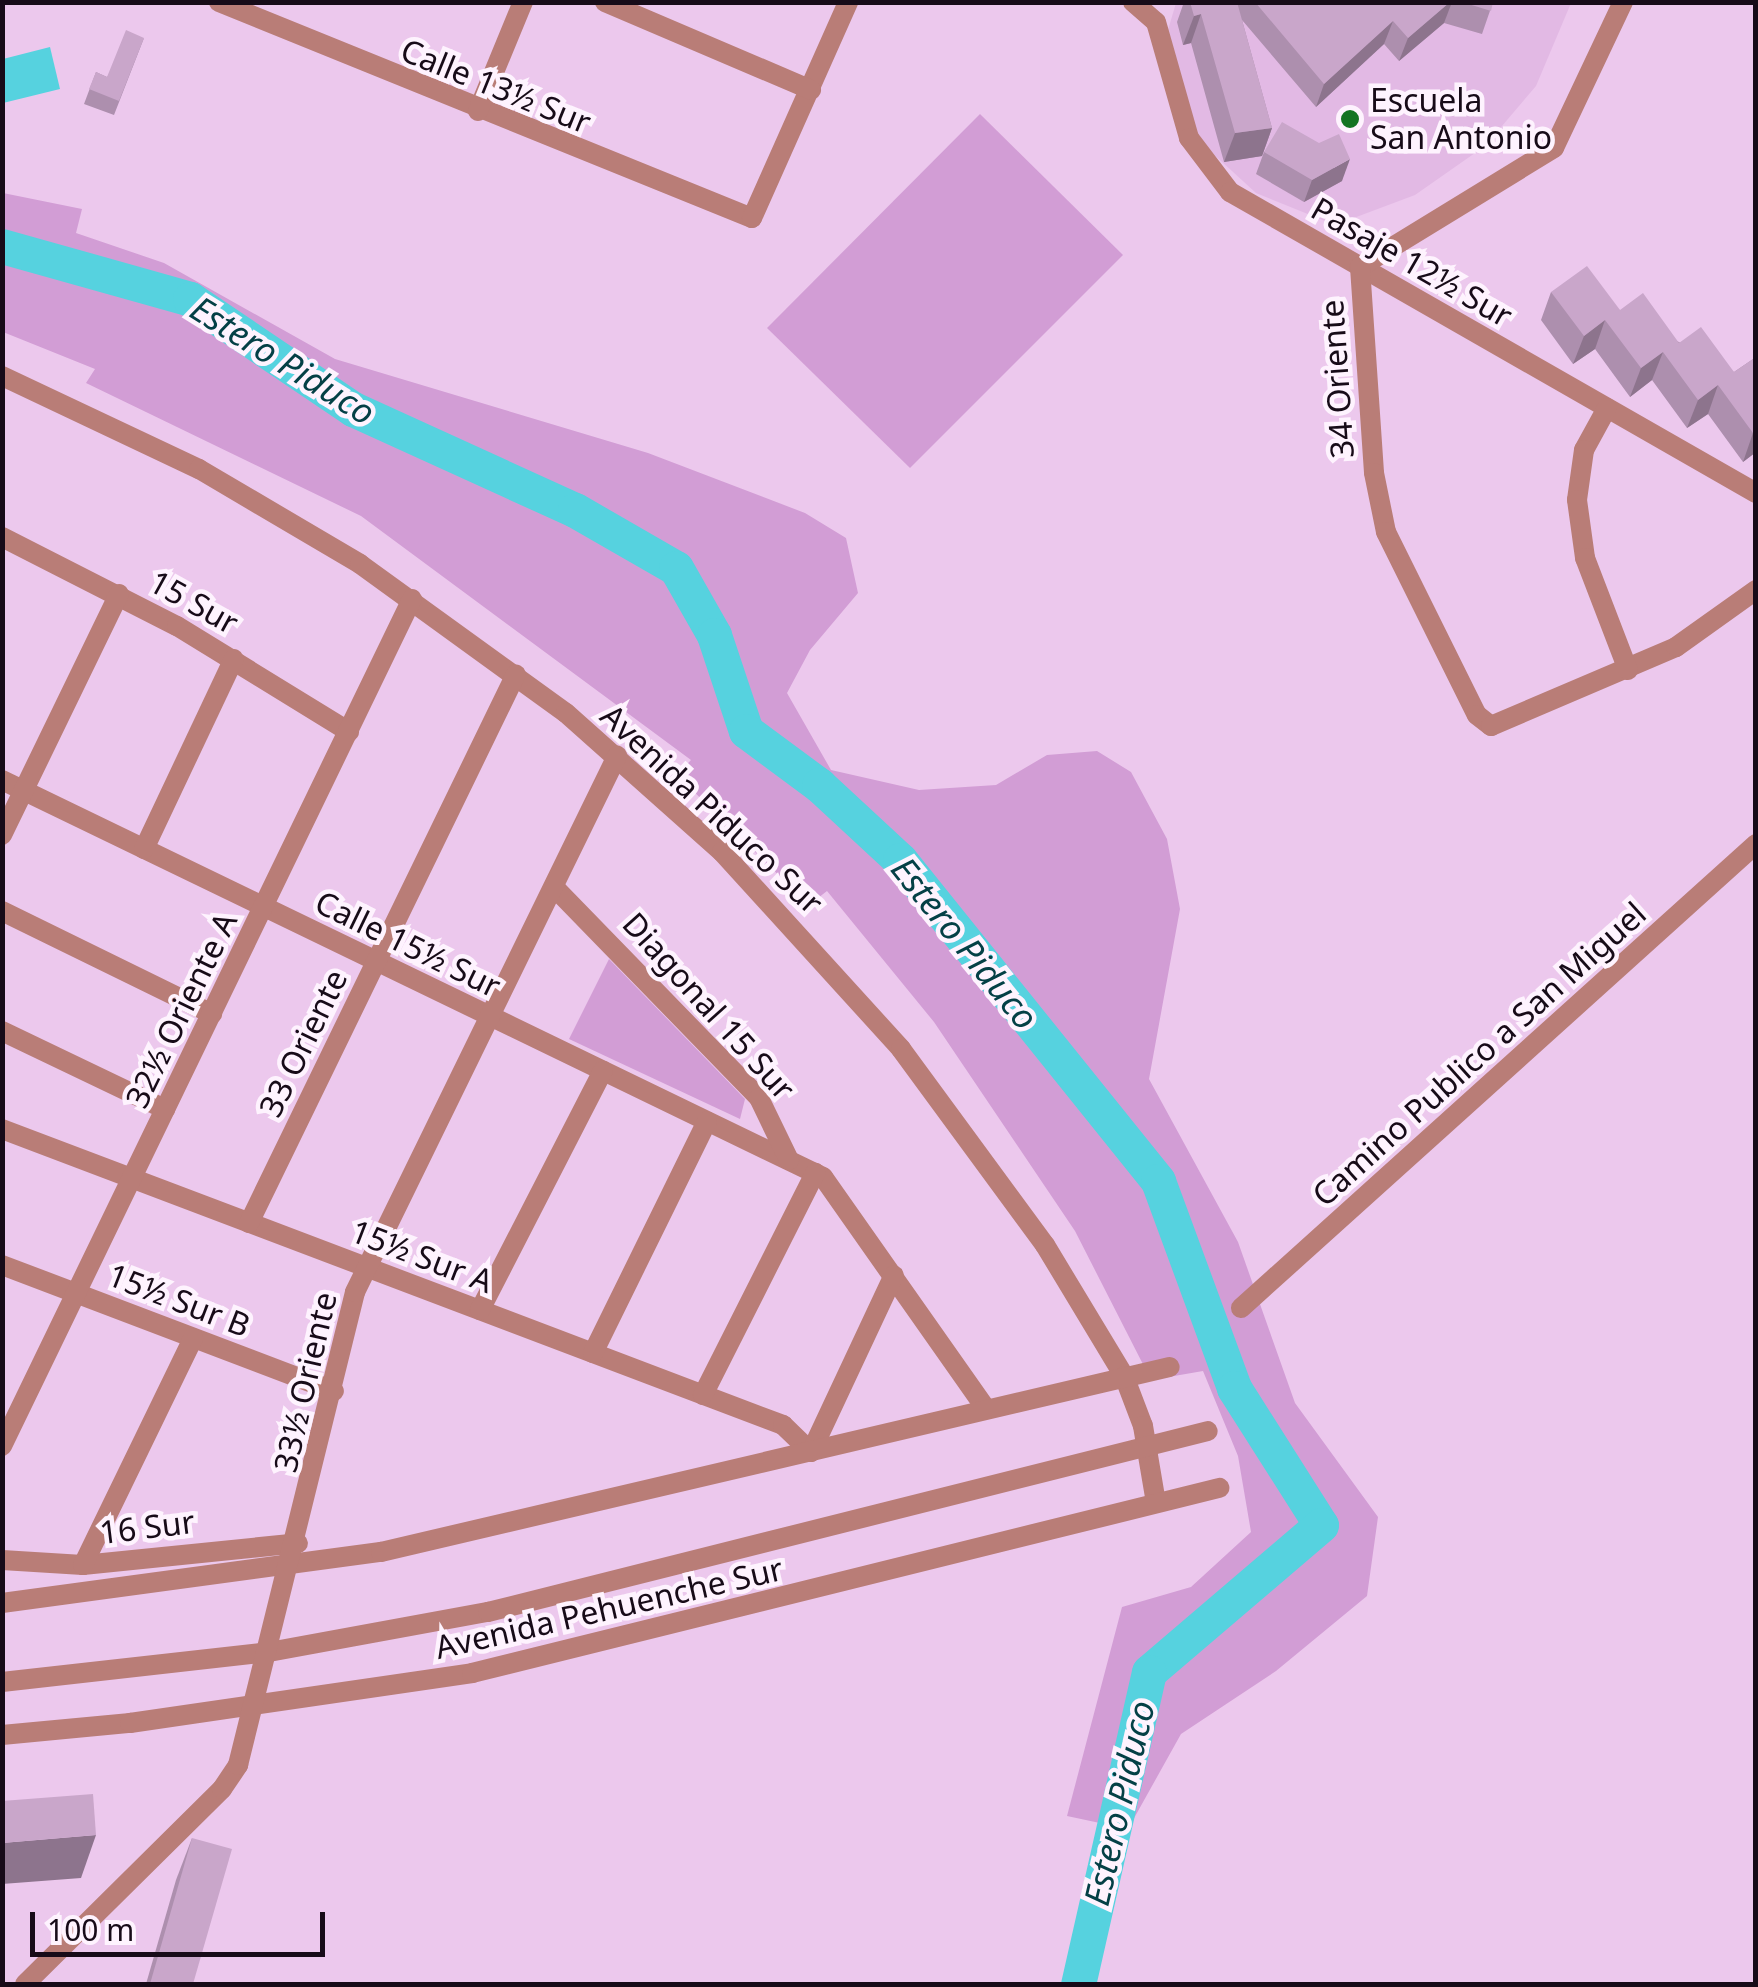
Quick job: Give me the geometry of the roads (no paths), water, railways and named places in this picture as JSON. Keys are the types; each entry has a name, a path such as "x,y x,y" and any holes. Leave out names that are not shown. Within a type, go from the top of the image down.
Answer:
{"street":[{"name":"Calle 13½ Sur","path":"219,2 478,111 752,218 811,90"},
{"path":"478,111 523,2"},
{"path":"605,2 811,90 848,2"},
{"name":"Pasaje 12½ Sur","path":"1132,2 1158,12 1189,138 1230,192 1756,493"},
{"name":"34 Oriente","path":"1624,2 1554,148 1360,267 1374,473 1386,532 1477,716 1491,726 1628,670"},
{"name":"Avenida Piduco Sur","path":"2,376 199,469 412,599 516,674 617,756 772,902 901,1049 1023,1212 1124,1376 1146,1444 1156,1503"},
{"path":"1607,408 1584,450 1577,500 1585,558 1628,670 1676,647 1756,590"},
{"name":"15 Sur","path":"2,537 119,594 234,659 349,732"},
{"path":"2,835 119,594"},
{"name":"32½ Oriente A","path":"2,1446 412,599"},
{"path":"144,849 234,659"},
{"name":"33 Oriente","path":"249,1223 516,674"},
{"name":"33½ Oriente","path":"25,1984 222,1789 238,1764 298,1543 350,1310 617,756"},
{"name":"Calle 15½ Sur","path":"2,780 789,1160"},
{"name":"Camino Publico a San Miguel","path":"1241,1308 1756,844"},
{"name":"Diagonal 15 Sur","path":"554,887 759,1098 789,1160"},
{"path":"2,911 212,1014"},
{"path":"2,1032 165,1109"},
{"path":"480,1310 603,1071"},
{"path":"593,1353 708,1121"},
{"name":"15½ Sur A","path":"2,1129 792,1430 811,1452"},
{"path":"789,1160 815,1173 836,1190 986,1409"},
{"path":"703,1395 815,1173"},
{"name":"15½ Sur B","path":"2,1265 334,1391"},
{"path":"811,1452 894,1275"},
{"path":"83,1565 193,1338"},
{"path":"2,1603 292,1566 550,1517 1170,1367"},
{"name":"Avenida Pehuenche Sur","path":"2,1682 269,1652 622,1581 1208,1431"},
{"name":"Avenida Pehuenche Sur","path":"2,1735 256,1706 472,1673 869,1580 1220,1488"},
{"name":"16 Sur","path":"2,1560 83,1565 298,1543"}],"waterway":[{"name":"Estero Piduco","path":"2,246 190,299 353,409 575,510 676,568 714,635 746,731 819,785 900,860 1158,1181 1234,1388 1321,1525 1149,1672 1078,1984"}],"place":[{"name":"Escuela San Antonio","path":"1350,119"}]}
